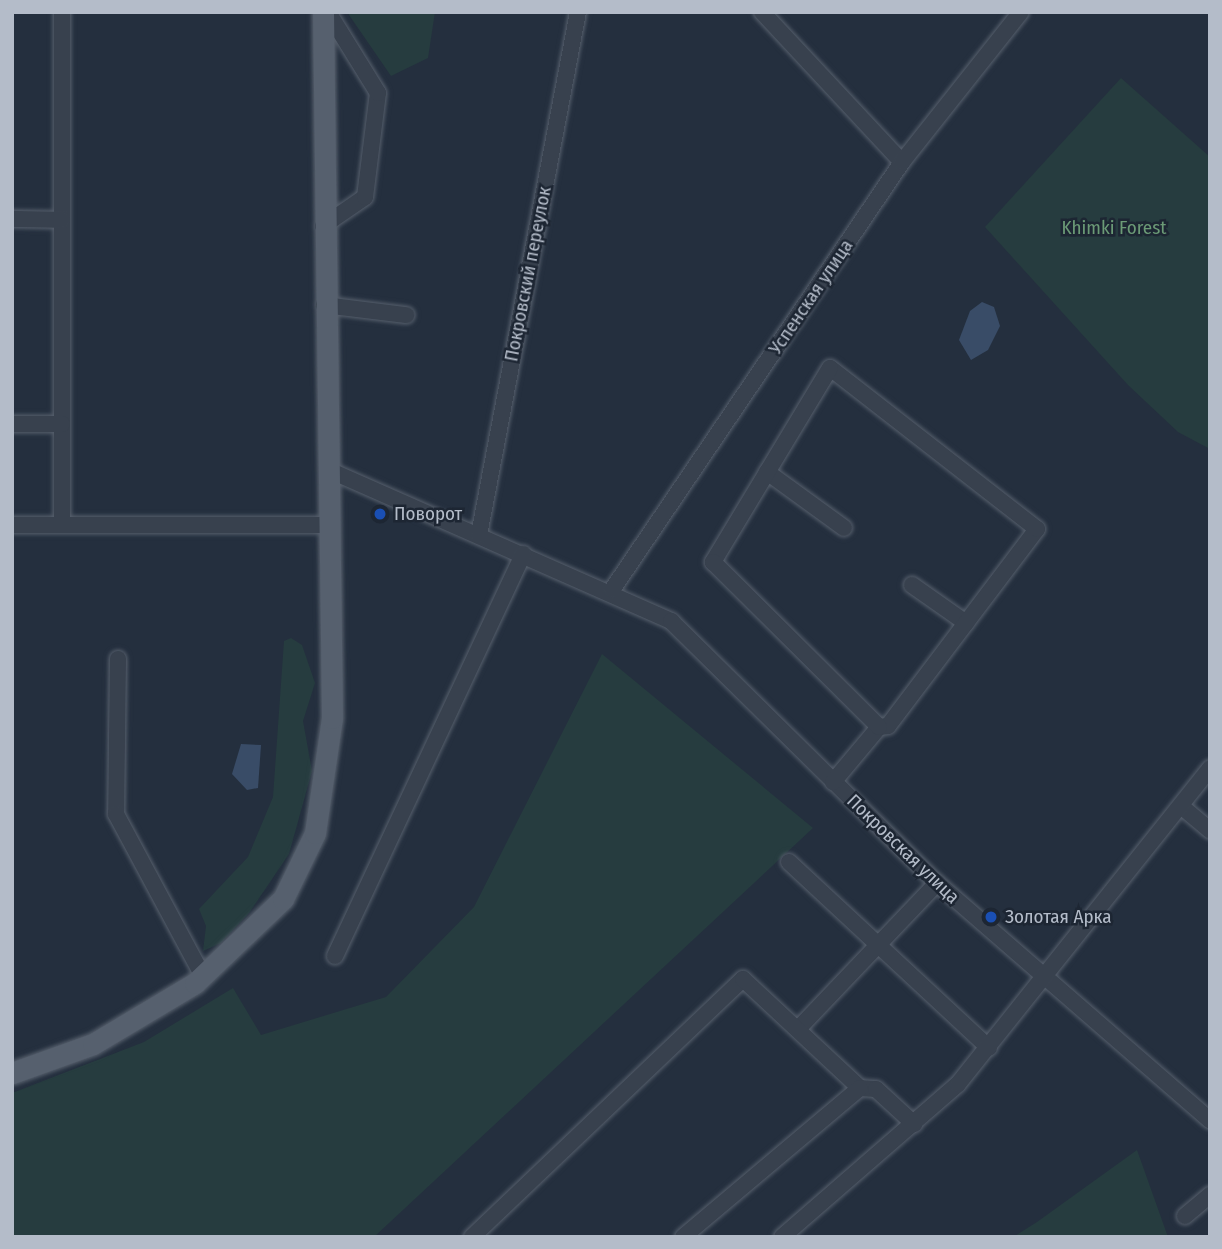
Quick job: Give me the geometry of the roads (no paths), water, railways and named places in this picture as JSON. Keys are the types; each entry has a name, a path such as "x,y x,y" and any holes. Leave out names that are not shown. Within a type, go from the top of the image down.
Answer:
{"main road":[{"path":"12,1073 93,1044 203,976 283,899 315,833 332,718 332,525 323,226 325,12"}],"street":[{"path":"62,12 62,525"},
{"path":"323,226 365,197 378,93 325,12"},
{"name":"Покровский переулок","path":"479,535 578,12"},
{"path":"762,12 902,162"},
{"name":"Успенская улица","path":"611,590 902,162 1021,12"},
{"path":"12,219 62,220"},
{"path":"324,304 406,315"},
{"path":"833,782 879,727 888,726 1037,529 830,368 713,562 879,727"},
{"path":"12,424 62,424"},
{"name":"Покровская улица","path":"331,471 611,590 671,621 937,883 1045,980 1210,1120"},
{"path":"767,472 844,528"},
{"path":"12,524 332,525"},
{"path":"335,956 523,554"},
{"path":"912,585 966,623"},
{"path":"118,659 116,814 203,976"},
{"path":"782,1237 914,1124 989,1048 1210,768"},
{"path":"1181,806 1210,830"},
{"path":"789,862 989,1048"},
{"path":"798,1029 937,883"},
{"path":"472,1237 743,979 860,1088 876,1089 914,1124"},
{"path":"683,1237 860,1088"},
{"path":"1185,1216 1210,1195"}],"water":[{"path":"982,302 994,307 1000,326 988,350 971,360 959,340 970,311"},
{"path":"241,744 261,745 258,788 247,790 232,774"}],"place":[{"name":"Поворот","path":"380,514"},
{"name":"Золотая Арка","path":"991,917"}],"park label":[{"name":"Khimki Forest","path":"1114,228"}]}
